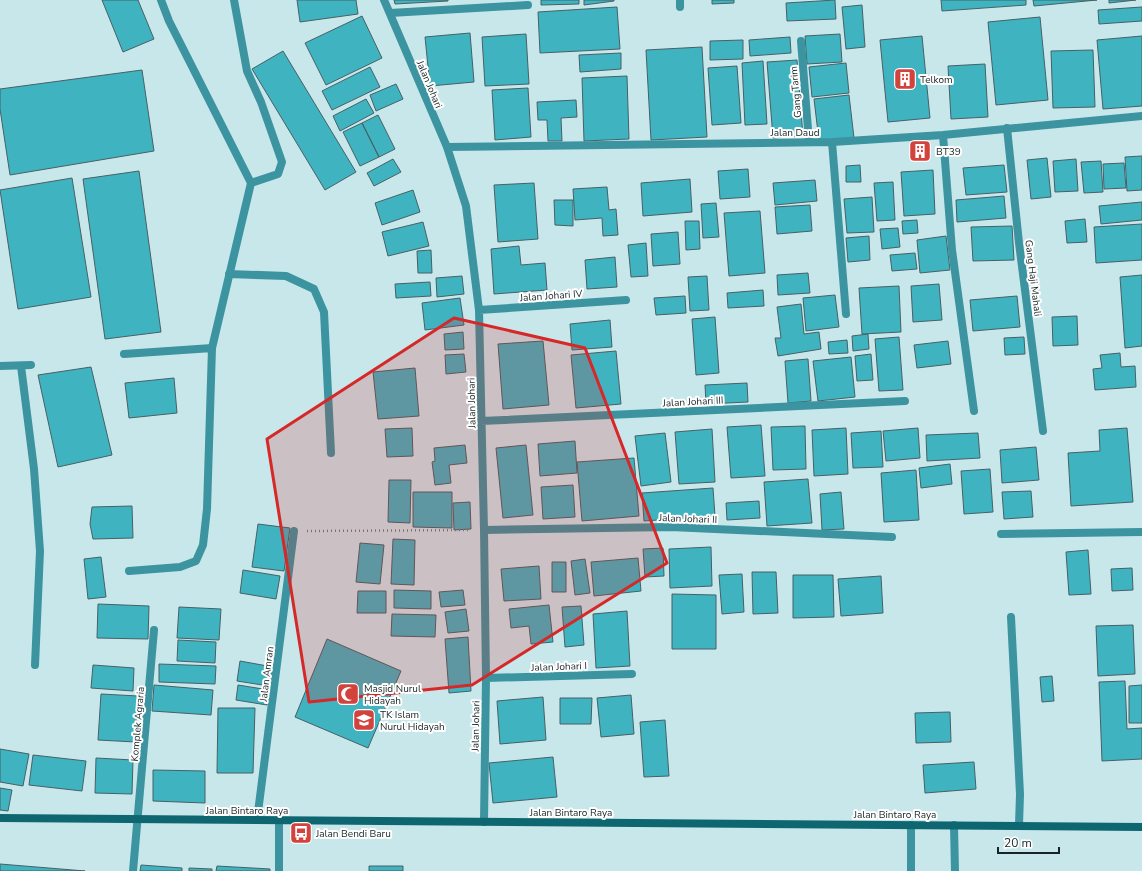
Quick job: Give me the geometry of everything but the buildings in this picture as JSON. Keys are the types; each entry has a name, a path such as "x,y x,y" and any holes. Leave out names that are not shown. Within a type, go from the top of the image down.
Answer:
{"main road":[{"name":"Jalan Bintaro Raya","path":"0,818 1142,826"}],"street":[{"path":"129,571 185,565 196,561 203,545 207,509 212,348 251,183 169,21 161,0"},
{"path":"234,0 247,71 261,102 282,162 278,174 251,183"},
{"name":"Jalan Johari","path":"384,0 446,147 466,206 479,310 486,678 484,822"},
{"path":"390,13 528,5"},
{"name":"Gang Tarim","path":"801,42 809,142"},
{"name":"Jalan Daud","path":"446,147 832,142 943,135 1142,116"},
{"name":"Gang Haji Mahali","path":"1007,128 1019,243 1043,431"},
{"path":"943,135 952,250 974,411"},
{"path":"832,142 846,314"},
{"path":"229,274 286,276 314,289 324,312 331,453"},
{"name":"Jalan Johari IV","path":"479,310 626,300"},
{"path":"124,354 212,348"},
{"path":"0,366 31,365"},
{"path":"21,366 34,469 40,551 35,665"},
{"name":"Jalan Johari III","path":"481,421 905,401"},
{"name":"Jalan Johari II","path":"484,530 671,527 892,537"},
{"name":"Jalan Amran","path":"257,820 294,531"},
{"path":"1000,534 1142,532"},
{"path":"1011,617 1020,794 1019,825"},
{"name":"Komplek Agraria","path":"133,871 154,630"},
{"name":"Jalan Johari I","path":"486,678 632,674"},
{"path":"279,820 279,871"},
{"path":"911,825 911,871"},
{"path":"954,825 954,871"}],"path":[{"path":"294,531 484,530"}],"highlighted area":[{"path":"454,318 585,348 667,563 472,685 309,702 267,439"}],"place":[{"name":"Telkom","path":"905,79"},
{"name":"BT39","path":"920,151"},
{"name":"Masjid Nurul Hidayah","path":"348,694"},
{"name":"TK Islam Nurul Hidayah","path":"364,720"},
{"name":"Jalan Bendi Baru","path":"301,833"}]}
